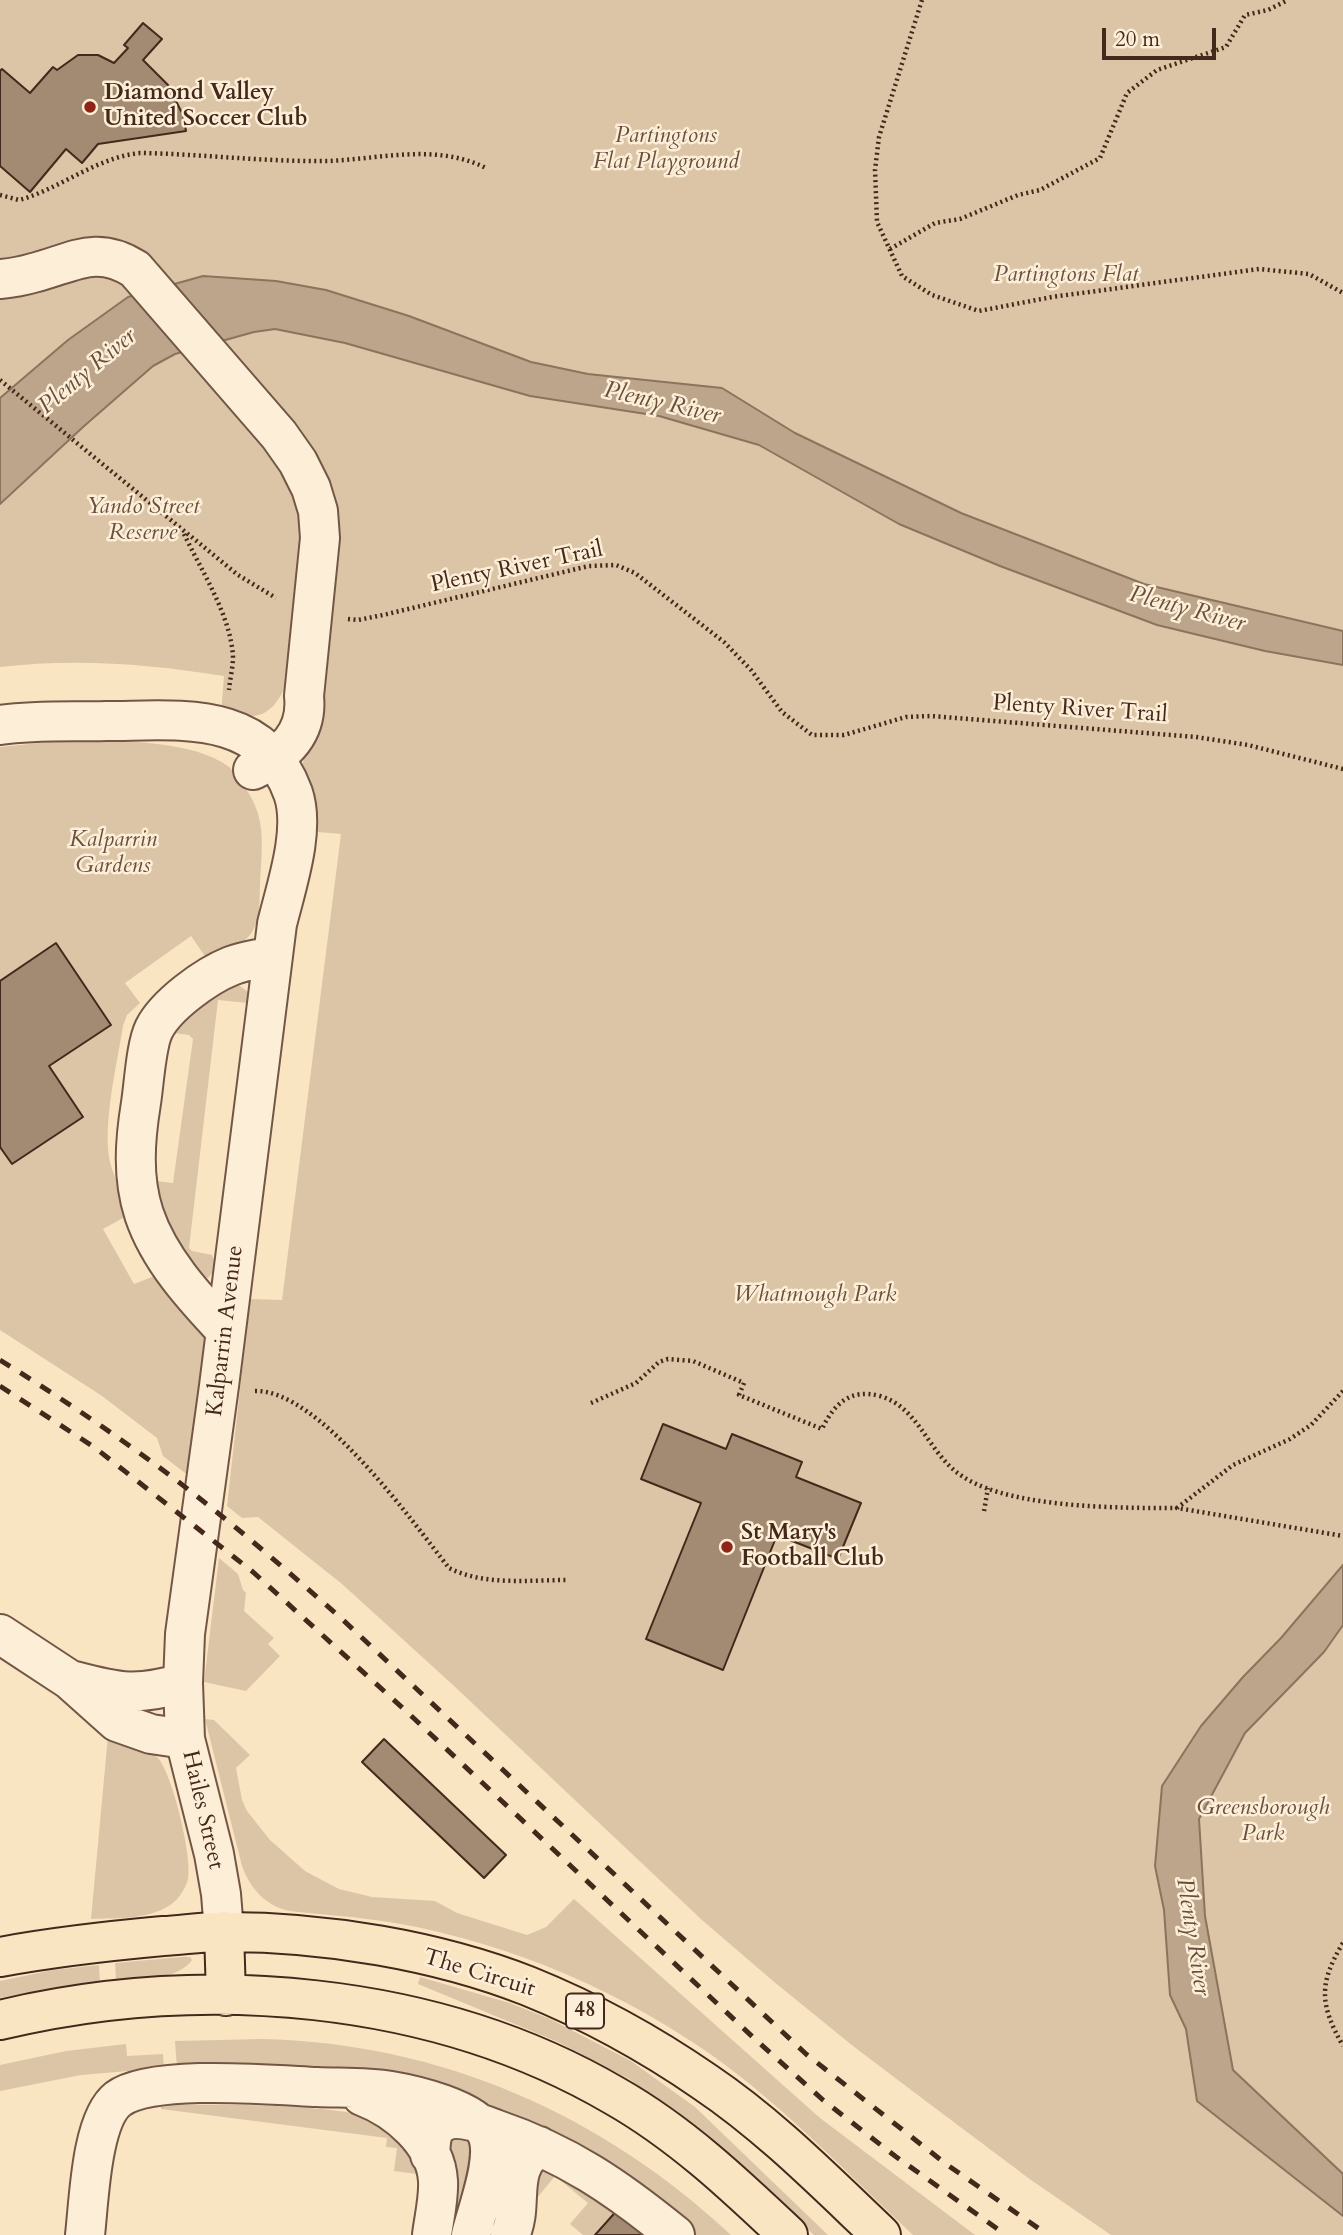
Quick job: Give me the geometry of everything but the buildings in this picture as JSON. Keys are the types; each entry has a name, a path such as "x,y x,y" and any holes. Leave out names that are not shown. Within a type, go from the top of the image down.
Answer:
{"main road":[{"name":"The Circuit","path":"0,1957 75,1944 224,1931 327,1938 394,1949 458,1964 527,1985 590,2014 661,2053 754,2117 881,2235"},
{"path":"224,1931 226,1996"},
{"path":"0,2020 68,2007 155,1997 226,1996 314,1999 432,2020 496,2039 558,2066 616,2096 672,2133 723,2174 788,2235"}],"street":[{"path":"0,279 32,274 92,256 107,256 135,269 279,435 298,461 318,510 320,538 304,696 305,711 296,737 261,758 107,722"},
{"path":"0,725 56,721 178,720 225,726 250,737 261,758"},
{"name":"Kalparrin Avenue","path":"185,1739 185,1634 275,940 271,818 263,788 261,758"},
{"path":"226,1331 199,1303 166,1259 144,1214 135,1175 136,1132 152,1032 162,1016 213,974 275,940"},
{"name":"Hailes Street","path":"0,1634 70,1680 117,1722 151,1734 185,1739 214,1854 224,1931"},
{"name":"Hailes Street","path":"70,1680 120,1693 159,1690 183,1683"},
{"path":"85,2235 99,2131 117,2100 157,2086 262,2083 370,2089 403,2094 445,2106 478,2123 572,2161 675,2235"},
{"path":"318,2087 358,2095 378,2103 404,2121 422,2141 438,2179 432,2235"},
{"path":"430,2155 432,2134 438,2125 455,2119 478,2123 488,2135 490,2158 471,2235"},
{"path":"510,2235 516,2218 517,2180 526,2158 539,2146"}],"path":[{"path":"922,0 879,137 874,193 877,222 902,276 932,295 979,312 1052,297 1259,269 1309,274 1343,293"},
{"path":"890,249 935,223 960,219 1017,195 1040,190 1100,158 1127,93 1157,70 1226,47 1245,15 1268,10 1288,0"},
{"path":"0,195 19,200 26,198 108,160 140,153 327,161 437,154 460,157 486,168"},
{"name":"Plenty River Trail","path":"0,380 110,473 238,575 263,592 313,612 358,620 589,566 616,565 635,573 724,642 751,670 782,712 813,735 844,735 906,717 931,716 1196,737 1248,745 1343,769"},
{"path":"183,531 220,609 230,640 233,657 225,726"},
{"path":"591,1403 636,1383 659,1362 680,1358 707,1366 744,1383 739,1395 822,1429 829,1415 845,1398 856,1394 877,1395 892,1400 907,1410 937,1452 955,1471 967,1480 988,1488 1067,1505 1177,1508 1343,1535"},
{"path":"219,1386 266,1391 286,1398 304,1410 350,1449 389,1489 449,1568 482,1578 568,1580"},
{"path":"1177,1508 1233,1465 1311,1425 1343,1391"},
{"path":"984,1511 988,1488"},
{"path":"1343,1943 1327,1972 1325,1990 1330,2022 1343,2046"}],"green space":[{"name":"Whatmough Park","path":"0,0 1343,0 1343,2235 1111,2235 1031,2180 927,2102 773,1981 702,1920 342,1584 258,1517 242,1518 227,1506 250,1299 282,1300 341,834 307,831 306,777 302,765 317,723 338,522 332,489 321,463 302,431 192,305 298,506 304,531 286,686 267,711 253,716 233,716 221,715 224,676 112,664 56,663 0,667"},
{"name":"Kalparrin Gardens","path":"68,740 152,743 195,751 214,758 230,768 248,793 259,817 262,856 259,909 255,927 243,942 207,959 191,936 125,983 140,1003 127,1015 123,1026 109,1113 110,1162 132,1213 103,1229 134,1284 157,1275 201,1327 205,1339 189,1476 163,1456 157,1438 102,1396 0,1330 0,747"},
{"path":"236,983 248,992 248,1003 218,1000 189,1248 212,1255 216,1265 208,1278 199,1274 182,1253 153,1186 155,1181 173,1183 193,1039 189,1035 174,1033 173,1027 227,985"},
{"path":"219,1558 238,1574 246,1593 244,1611 274,1638 268,1644 280,1656 246,1691 204,1682"},
{"path":"205,1719 214,1720 250,1755 236,1768 242,1800 247,1811 270,1840 305,1871 339,1889 372,1897 435,1901 457,1913 527,1935 546,1927 574,1899 820,2118 975,2235 913,2235 797,2125 724,2064 649,2015 609,1994 525,1958 439,1932 395,1923 290,1911 273,1905 254,1889 242,1866"},
{"path":"108,1736 146,1750 163,1765 175,1796 189,1869 184,1888 176,1900 165,1908 134,1917 91,1919"},
{"path":"190,1957 192,1960 177,1972 146,1979 116,1980 115,1963"},
{"path":"99,1965 100,1983 59,1987 0,1998 0,1981 53,1970"},
{"path":"420,1977 510,2003 550,2019 631,2061 695,2107 828,2235 814,2235 703,2132 629,2079 558,2042 418,1984"},
{"path":"262,2039 328,2044 392,2054 455,2071 515,2093 573,2121 628,2154 681,2192 731,2235 694,2235 340,2070 259,2065 177,2068 175,2041"},
{"path":"126,2044 127,2056 163,2054 164,2068 81,2075 0,2091 0,2065 66,2051"},
{"path":"161,2105 282,2106 350,2113 375,2119 396,2132 425,2175 394,2171 397,2148 386,2147 387,2138 161,2109"},
{"path":"462,2134 475,2146 461,2218 451,2223 447,2141"},
{"path":"539,2163 620,2207 595,2235 583,2235 570,2224 588,2203 555,2176 537,2198 526,2198"}],"water":[{"name":"Plenty River","path":"203,276 276,281 326,290 409,316 531,362 588,374 722,388 795,433 961,513 1144,584 1343,631 1343,665 1265,651 1157,625 1000,566 899,524 759,445 659,416 530,396 345,343 275,329 254,332 175,354 153,366 0,504 0,398 68,340 128,297"},
{"name":"Plenty River","path":"1343,1565 1343,1625 1324,1652 1245,1733 1199,1819 1205,1916 1233,2070 1343,2174 1343,2216 1197,2101 1186,2029 1170,1995 1164,1910 1155,1866 1162,1786 1201,1726"}],"railway":[{"path":"0,1360 137,1451 251,1540 342,1619 806,2054 946,2164 1048,2235"},
{"path":"0,1386 94,1447 253,1572 823,2100 895,2156 1006,2235"}],"place":[{"name":"Diamond Valley United Soccer Club","path":"90,107"},
{"name":"St Mary's Football Club","path":"727,1547"}],"park label":[{"name":"Partingtons Flat Playground","path":"666,150"},
{"name":"Partingtons Flat","path":"1066,276"},
{"name":"Yando Street Reserve","path":"143,521"},
{"name":"Greensborough Park","path":"1263,1822"}]}
